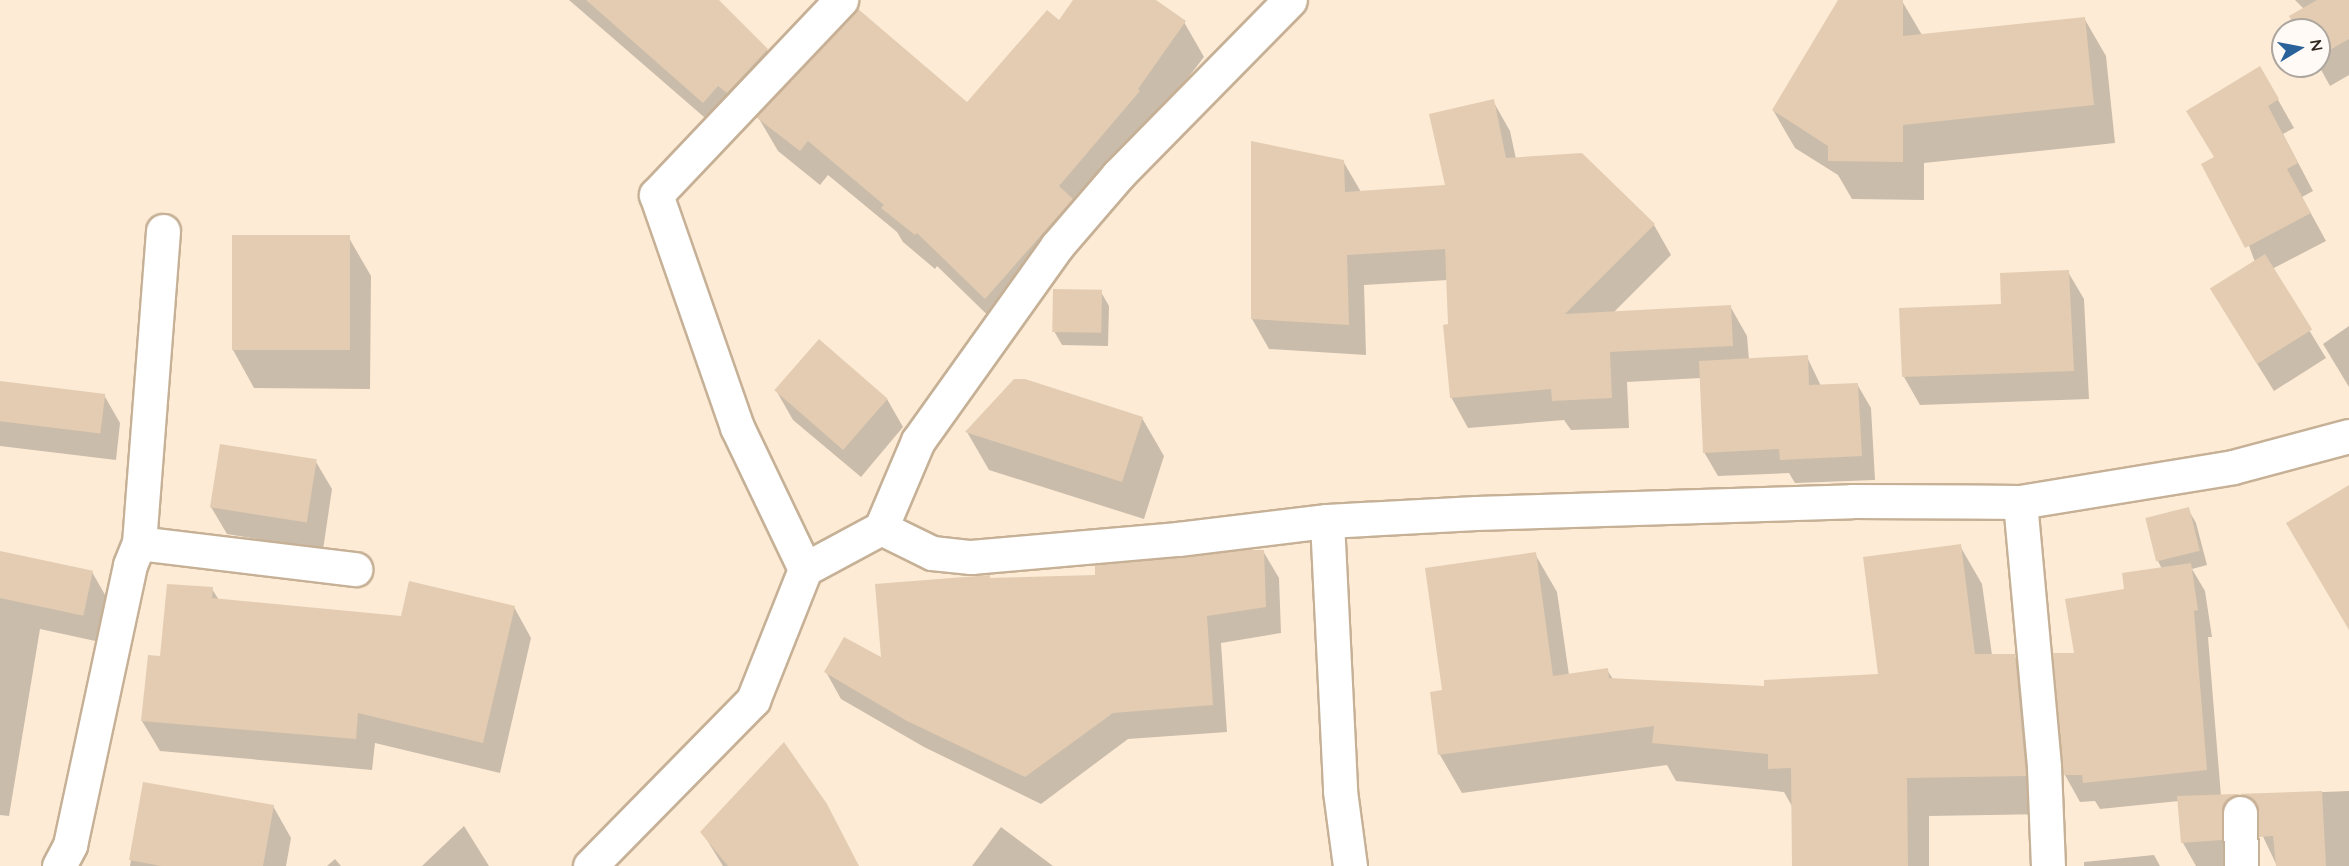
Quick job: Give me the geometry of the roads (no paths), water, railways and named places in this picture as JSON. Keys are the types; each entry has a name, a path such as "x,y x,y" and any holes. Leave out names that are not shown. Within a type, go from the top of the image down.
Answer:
{"street":[{"path":"805,569 737,427 656,195 841,0"},
{"path":"590,866 753,699 805,569 881,528 918,441 1057,246 1118,174 1290,0"},
{"path":"59,866 70,845 130,564 139,543 163,231"},
{"path":"881,528 932,553 971,556 1178,539 1327,521 1840,501 2020,502 2233,467 2349,436"},
{"path":"2020,502 2044,767 2048,866"},
{"path":"1327,521 1340,791 1350,866"},
{"path":"139,543 355,569"},
{"path":"2240,813 2241,866"}]}
